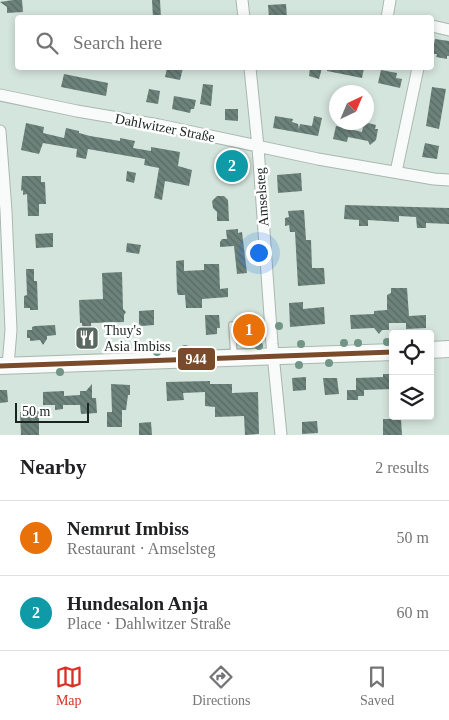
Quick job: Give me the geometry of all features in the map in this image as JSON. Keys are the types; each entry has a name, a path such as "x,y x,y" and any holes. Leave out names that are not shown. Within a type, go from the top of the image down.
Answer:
{"street":[{"path":"242,0 244,15"},
{"path":"388,15 390,0"},
{"path":"434,26 449,30"},
{"name":"Amselsteg","path":"250,70 281,435"},
{"path":"396,172 418,70"},
{"name":"Dahlwitzer Straße","path":"0,95 159,125 258,147 434,179 449,180"},
{"path":"0,131 6,211 11,330 4,366 389,352"},
{"path":"434,350 449,350"}],"lane":[{"path":"232,325 234,358"}],"building":[{"path":"22,0 23,12 7,13 7,7 0,2"},
{"path":"152,0 160,0 161,15 153,15"},
{"path":"286,4 287,15 269,15 268,5"},
{"path":"435,39 449,41 449,56 447,56 447,59 436,57 437,54 434,54"},
{"path":"167,70 182,70 180,80 165,77"},
{"path":"310,70 321,70 319,79 309,76"},
{"path":"327,70 364,70 362,78"},
{"path":"381,70 397,73 396,78 402,79 400,88 378,83"},
{"path":"64,74 108,83 106,96 61,87"},
{"path":"203,84 213,85 211,106 200,104"},
{"path":"432,87 446,89 439,129 426,126"},
{"path":"149,89 160,91 158,104 146,102"},
{"path":"174,96 196,100 194,109 191,109 190,113 172,109"},
{"path":"225,109 238,109 238,121 225,120"},
{"path":"275,116 293,119 292,122 298,124 299,129 300,124 312,126 314,116 322,118 318,136 273,128"},
{"path":"26,123 44,127 43,133 64,138 66,128 90,136 120,141 120,138 135,141 133,148 151,151 151,147 180,152 178,166 192,170 189,186 165,181 162,200 154,198 159,168 144,165 145,159 88,149 86,159 76,157 77,149 43,143 39,154 21,150"},
{"path":"374,124 376,125 375,129 378,129 376,140 370,145 368,141 348,137 347,142 333,139 335,130 362,132 362,130 374,130"},
{"path":"425,143 439,146 437,159 422,157"},
{"path":"217,159 240,163 237,176 215,172"},
{"path":"127,171 136,173 134,183 126,181"},
{"path":"301,173 302,191 278,193 277,175"},
{"path":"22,176 41,176 41,182 45,182 46,204 39,204 39,216 28,216 27,194 23,195 23,190 21,191"},
{"path":"217,196 224,196 228,200 229,221 217,221 217,212 213,208 212,201"},
{"path":"345,205 449,208 449,224 426,223 426,228 417,228 416,217 399,216 399,222 368,220 368,226 359,226 359,220 344,219"},
{"path":"304,210 306,240 311,240 312,268 324,268 325,284 298,286 295,232 290,232 289,225 285,226 285,218 289,217 288,211"},
{"path":"238,229 238,233 242,232 247,273 237,274 234,246 220,247 220,242 222,239 227,239 226,230"},
{"path":"53,233 53,247 36,248 35,234"},
{"path":"127,243 141,245 139,254 126,252"},
{"path":"184,260 184,271 204,270 204,264 219,264 220,289 228,288 228,297 202,299 202,308 186,308 185,295 178,295 177,292 176,261"},
{"path":"26,269 34,269 34,281 37,281 38,310 24,308 24,296 27,295"},
{"path":"122,272 123,309 126,312 124,322 91,323 92,341 83,341 79,300 103,299 102,273"},
{"path":"391,288 407,288 409,316 426,315 426,328 406,329 406,323 389,323 389,330 382,330 379,334 374,328 351,329 350,315 374,314 374,311 387,310 387,295 391,293"},
{"path":"303,302 303,309 324,307 325,324 290,327 289,303"},
{"path":"154,310 154,325 141,326 139,324 139,311"},
{"path":"205,315 219,315 220,328 217,328 217,334 206,335"},
{"path":"244,324 253,324 254,335 245,335"},
{"path":"55,325 56,335 47,336 43,345 40,340 30,341 30,338 27,338 27,330 32,330 32,327"},
{"path":"383,374 389,374 389,389 364,390 364,396 358,396 358,400 347,400 347,390 356,390 356,378 383,377"},
{"path":"306,377 306,390 293,391 292,378"},
{"path":"323,378 337,378 339,394 325,395"},
{"path":"210,381 210,384 232,384 232,393 258,392 259,434 245,435 244,416 215,417 215,407 205,406 205,392 183,393 184,400 167,401 166,382"},
{"path":"92,384 92,398 96,398 97,413 81,414 80,405 63,405 63,409 55,410 55,405 43,405 43,392 64,391 64,396 80,395 80,391 86,391"},
{"path":"111,384 130,385 130,395 128,395 126,410 122,410 122,427 107,427 107,412 112,412"},
{"path":"0,390 7,390 8,402 0,403"},
{"path":"39,411 39,435 21,435 20,412"},
{"path":"383,419 401,420 402,435 383,435"},
{"path":"317,421 318,433 302,434 302,422"},
{"path":"151,422 152,435 139,435 139,423"}],"transit line":[{"name":"944","path":"0,366 389,352"}],"place":[{"name":"Hundesalon Anja","path":"232,166"},
{"name":"Nemrut Imbiss","path":"249,330"},
{"name":"Thuy's Asia Imbiss","path":"87,338"}]}
